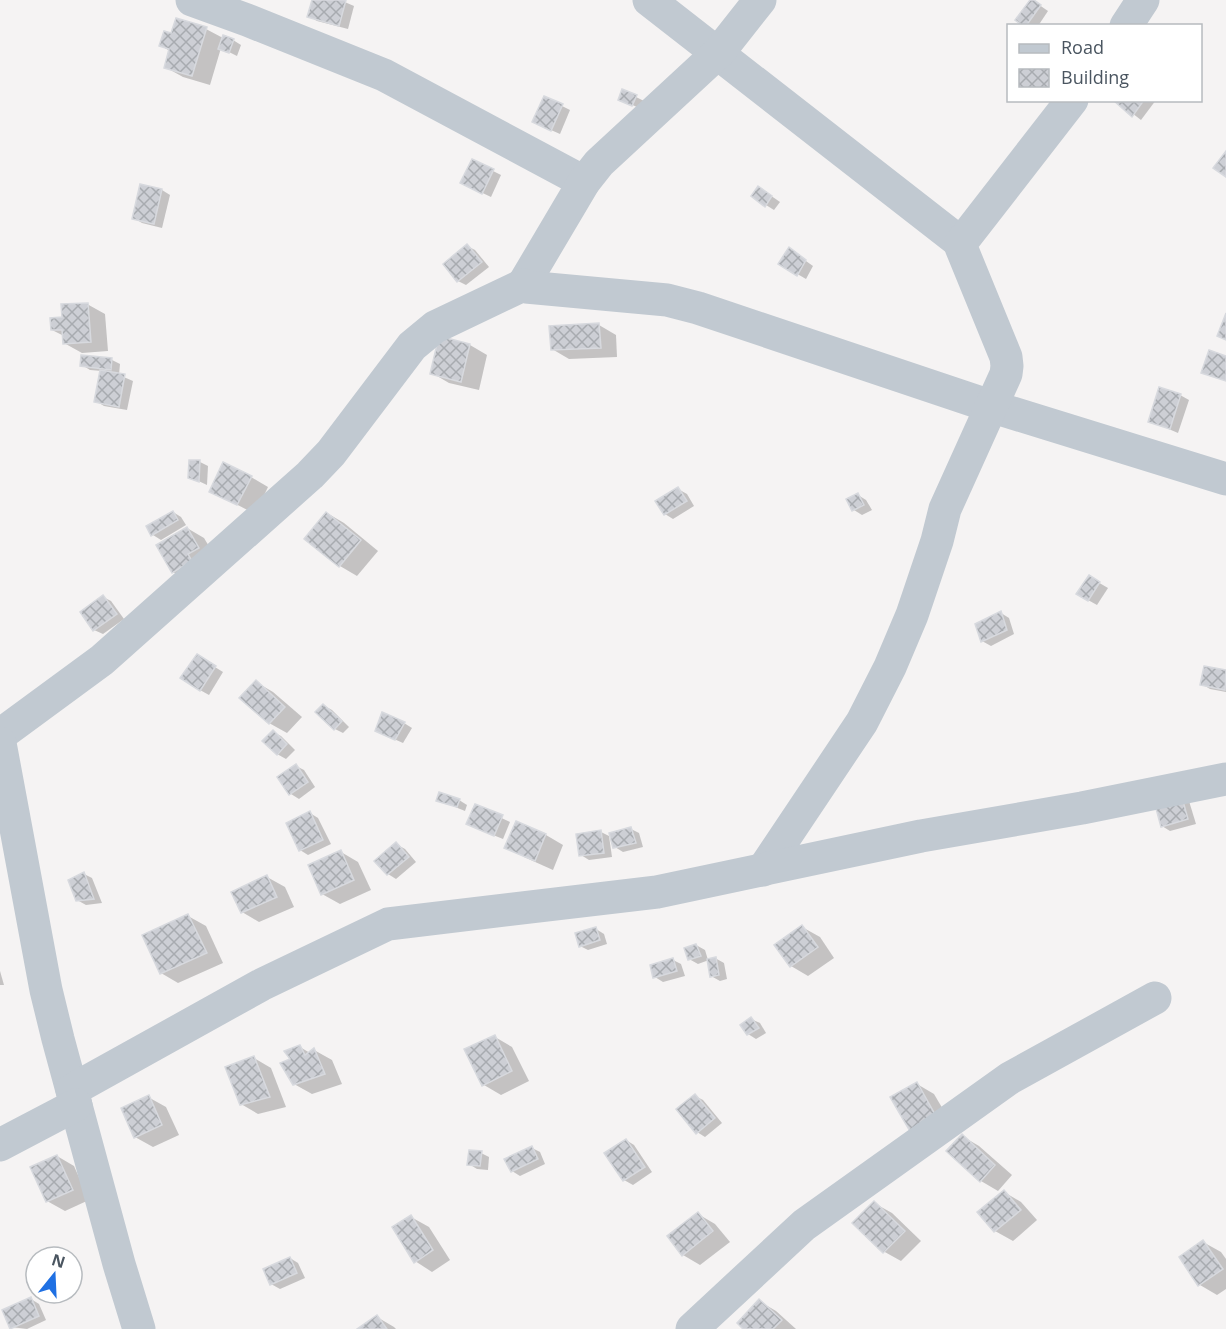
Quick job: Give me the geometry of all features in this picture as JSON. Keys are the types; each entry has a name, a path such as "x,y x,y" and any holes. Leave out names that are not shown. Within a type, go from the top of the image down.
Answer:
{"street":[{"path":"192,0 384,75 584,182"},
{"path":"649,0 961,243"},
{"path":"0,735 102,660 310,475 332,453 412,346 424,335 435,327 523,285 584,182 599,164 718,52 760,0"},
{"path":"1127,24 1143,0"},
{"path":"763,870 862,722 890,667 912,615 937,541 945,509 1005,374 1006,357 961,247 963,237 1070,102"},
{"path":"523,285 667,300 698,308 990,406 1226,479"},
{"path":"0,743 46,990 116,1253 139,1329"},
{"path":"0,1145 74,1097 261,985 381,927 400,922 657,892 921,836 1082,808 1226,779"},
{"path":"692,1329 804,1225 1010,1078 1155,998"}],"building":[{"path":"312,0 346,0 339,26 307,17"},
{"path":"1030,0 1041,5 1027,24 1020,24 1015,20"},
{"path":"176,18 207,27 192,76 164,68 169,49 159,46 164,31 171,33"},
{"path":"223,35 234,39 229,53 218,49"},
{"path":"622,89 637,95 632,106 618,100"},
{"path":"544,96 563,104 551,131 532,122"},
{"path":"1115,102 1143,102 1132,117"},
{"path":"1226,151 1226,177 1213,168"},
{"path":"472,159 494,169 482,194 460,183"},
{"path":"140,184 162,189 154,224 132,219"},
{"path":"758,186 772,196 765,207 751,196"},
{"path":"467,244 482,262 457,282 443,264"},
{"path":"789,247 806,260 797,276 778,264"},
{"path":"88,303 91,342 63,344 62,330 51,330 50,318 62,317 61,304"},
{"path":"1226,313 1226,340 1217,336"},
{"path":"599,323 601,348 551,350 549,326"},
{"path":"439,336 470,344 461,382 430,374"},
{"path":"1209,350 1226,356 1226,381 1201,373"},
{"path":"81,355 112,358 111,370 80,366"},
{"path":"100,370 125,374 119,407 94,402"},
{"path":"1159,387 1181,394 1170,429 1148,422"},
{"path":"189,460 200,460 199,482 188,478"},
{"path":"223,462 252,476 237,505 209,492"},
{"path":"678,487 687,501 664,515 655,501"},
{"path":"858,493 864,505 852,511 846,499"},
{"path":"173,511 178,520 151,536 146,526"},
{"path":"326,512 361,540 339,567 304,539"},
{"path":"187,527 199,548 188,554 192,561 172,573 156,545"},
{"path":"1089,575 1100,582 1088,601 1076,594"},
{"path":"103,595 117,614 93,631 80,612"},
{"path":"1001,611 1007,630 981,642 975,624"},
{"path":"197,654 216,666 200,691 180,678"},
{"path":"1204,666 1226,670 1225,690 1200,685"},
{"path":"256,680 285,707 269,724 239,698"},
{"path":"323,704 342,721 334,730 315,712"},
{"path":"382,712 405,722 395,740 375,731"},
{"path":"273,730 287,744 277,755 262,741"},
{"path":"296,764 308,782 289,795 277,777"},
{"path":"439,792 460,799 457,807 436,801"},
{"path":"1181,794 1188,819 1161,827 1154,801"},
{"path":"475,804 503,815 494,836 466,824"},
{"path":"310,811 323,840 299,851 286,823"},
{"path":"516,821 546,834 535,861 504,848"},
{"path":"631,827 636,843 613,848 609,833"},
{"path":"601,830 604,853 579,856 576,834"},
{"path":"396,842 409,857 387,875 374,861"},
{"path":"341,850 354,880 321,895 308,865"},
{"path":"84,872 94,899 76,901 68,880"},
{"path":"267,875 277,897 241,913 231,892"},
{"path":"188,914 207,953 160,974 142,935"},
{"path":"802,925 818,947 790,967 774,945"},
{"path":"596,927 600,940 579,947 575,933"},
{"path":"696,944 701,956 688,960 684,948"},
{"path":"716,957 719,975 710,977 707,959"},
{"path":"673,958 677,971 653,978 650,965"},
{"path":"751,1017 759,1028 747,1035 740,1025"},
{"path":"495,1035 512,1071 482,1086 464,1049"},
{"path":"300,1045 305,1055 314,1048 325,1074 293,1085 280,1063 290,1059 284,1051"},
{"path":"254,1056 270,1097 240,1105 225,1067"},
{"path":"917,1082 937,1118 911,1133 890,1097"},
{"path":"695,1094 715,1118 696,1134 676,1109"},
{"path":"149,1095 162,1125 134,1138 121,1108"},
{"path":"962,1134 995,1165 980,1182 946,1151"},
{"path":"626,1139 645,1167 623,1181 604,1153"},
{"path":"532,1146 538,1159 511,1172 504,1159"},
{"path":"469,1150 482,1151 480,1166 467,1165"},
{"path":"57,1155 73,1190 46,1202 30,1167"},
{"path":"1004,1190 1021,1210 994,1232 977,1212"},
{"path":"874,1201 905,1231 883,1253 852,1223"},
{"path":"698,1212 713,1231 682,1256 667,1236"},
{"path":"411,1215 433,1250 414,1263 392,1227"},
{"path":"1203,1240 1223,1269 1198,1286 1179,1257"},
{"path":"290,1257 297,1273 270,1285 263,1269"},
{"path":"759,1299 782,1320 773,1329 743,1329 737,1323"},
{"path":"24,1300 24,1305 34,1305 39,1316 10,1329 2,1310"},
{"path":"377,1315 387,1329 357,1329"}]}
